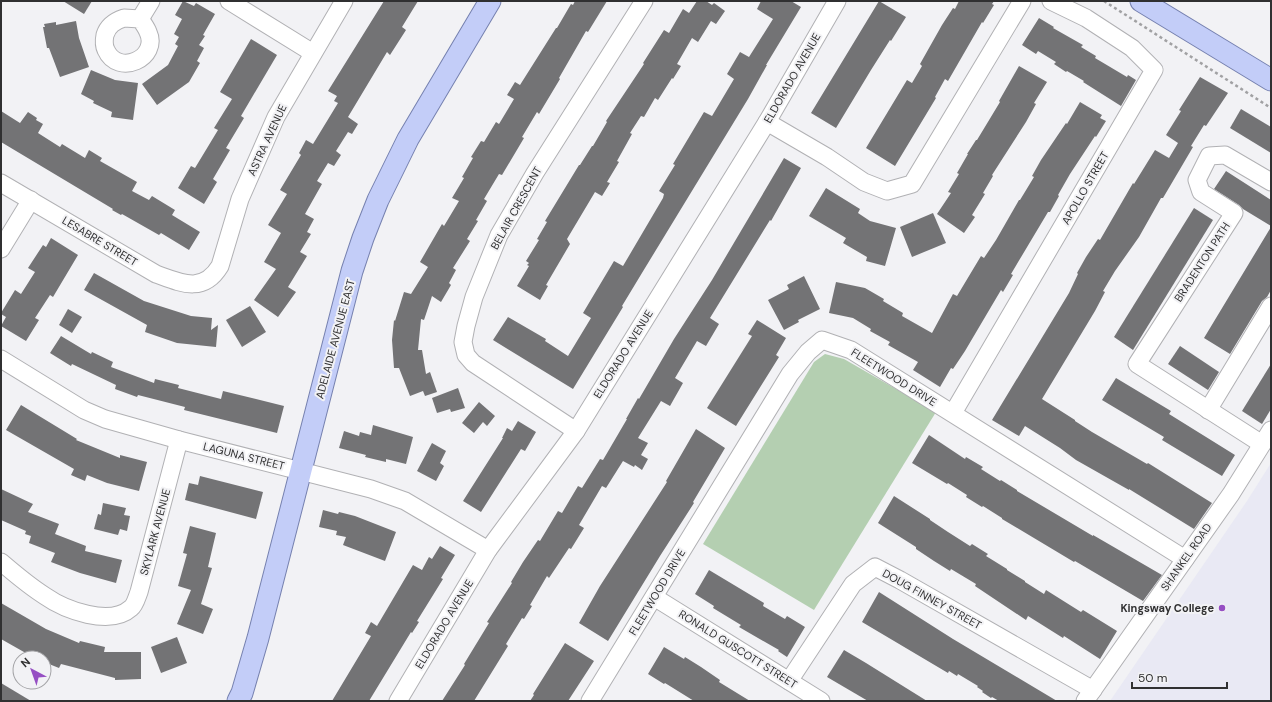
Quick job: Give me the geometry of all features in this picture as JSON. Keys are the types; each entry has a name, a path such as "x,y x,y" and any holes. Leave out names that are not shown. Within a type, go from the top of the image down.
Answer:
{"main road":[{"name":"ADELAIDE AVENUE EAST","path":"238,701 242,693 258,638 352,271 363,238 378,200 408,139 490,1"},
{"path":"1141,1 1271,80"}],"street":[{"path":"140,20 151,1"},
{"path":"229,1 313,53"},
{"name":"ASTRA AVENUE","path":"204,282 215,275 220,266 240,199 276,117 344,1"},
{"name":"BELAIR CRESCENT","path":"576,431 474,363 466,355 463,342 474,297 499,235 531,180 644,1"},
{"name":"ELDORADO AVENUE","path":"398,701 488,550 576,431 767,122 837,1"},
{"path":"767,122 864,182 887,191 912,184 1022,1"},
{"name":"APOLLO STREET","path":"953,414 1154,70 1132,48 1086,18 1051,1"},
{"name":"BRADENTON PATH","path":"1267,437 1208,410 1137,364 1234,213 1201,192 1197,180 1209,156 1225,154 1271,182"},
{"name":"LESABRE STREET","path":"1,183 156,274 182,283 194,285 204,282"},
{"path":"1,249 31,200"},
{"path":"1208,410 1271,306"},
{"name":"FLEETWOOD DRIVE","path":"590,701 790,374 808,352 822,340 851,350 1185,559"},
{"name":"LAGUNA STREET","path":"1,359 84,410 104,419 179,440 372,489 405,501 488,550"},
{"name":"SHANKEL ROAD","path":"1089,695 1230,494 1267,437"},
{"name":"SKYLARK AVENUE","path":"1,562 46,597 64,606 84,613 105,617 118,616 132,608 139,592 179,440"},
{"name":"DOUG FINNEY STREET","path":"789,681 853,584 875,567 900,580 1089,695"},
{"name":"RONALD GUSCOTT STREET","path":"654,596 821,701"}],"path":[{"path":"1104,1 1271,108"}],"shaded area":[{"name":"Kingsway College","path":"1271,463 1271,701 1110,701 1247,501"}],"green space":[{"path":"825,354 844,359 936,412 814,610 703,544 814,362"}],"building":[{"path":"63,1 92,1 84,14"},
{"path":"183,1 194,6 196,3 215,14 203,35 205,36 199,45 204,48 197,61 200,63 189,82 157,105 142,84 168,65 178,46 175,44 179,37 174,34 182,19 175,15"},
{"path":"384,1 418,1 402,27 406,30 390,55 387,52 348,117 358,124 352,134 348,132 336,151 341,155 334,166 328,163 317,181 322,184 305,214 314,219 307,232 311,234 300,252 307,256 288,287 296,292 278,317 254,300 276,269 264,262 281,233 268,225 287,194 280,190 301,155 299,153 306,140 313,144 338,103 334,101 337,96 328,91"},
{"path":"575,1 607,1 588,32 586,31 539,114 537,112 522,137 524,138 502,175 499,174 484,199 487,201 476,220 478,221 467,239 470,241 453,268 456,270 449,283 451,285 441,302 432,296 424,320 421,319 418,350 422,350 426,374 430,372 437,392 425,396 423,391 410,396 399,368 394,368 392,340 394,320 395,321 404,292 411,294 428,267 420,262 442,224 444,226 459,201 452,198 464,178 462,177 473,158 471,157 481,141 484,142 496,122 499,124 514,99 507,95 515,82 520,85 571,4 573,5"},
{"path":"697,1 706,1 712,5 714,3 725,11 716,24 711,21 698,42 692,38 677,64 681,66 673,79 672,78 658,100 655,98 644,117 641,116 630,133 632,134 617,161 619,162 607,182 610,183 602,196 595,192 567,239 570,244 546,285 548,286 540,300 517,286 529,266 527,265 529,263 526,261 539,240 537,239 547,222 545,221 664,30 669,33 683,9 689,13"},
{"path":"761,1 791,1 801,7 766,65 748,99 573,389 493,340 508,317 546,339 545,341 568,356 591,318 583,313 614,261 623,266 663,198 664,194 659,191 675,165 673,164 704,112 712,116 734,79 727,74 740,52 749,57 773,19 757,9"},
{"path":"879,1 906,17 871,70 836,128 811,113"},
{"path":"959,1 994,1 992,4 994,5 983,23 982,22 948,81 945,79 935,97 936,98 895,166 866,148 907,80 912,83 922,66 920,64 942,25 953,8 955,9"},
{"path":"1039,18 1054,27 1053,28 1083,45 1081,47 1096,56 1095,58 1127,77 1128,75 1136,80 1121,106 1083,82 1084,81 1054,64 1056,62 1038,51 1036,54 1022,45"},
{"path":"76,21 79,38 89,67 60,77 49,48 47,48 43,27 45,27 44,24 56,22 56,25"},
{"path":"251,39 277,55 241,116 244,118 226,148 230,150 213,179 217,182 204,204 178,188 191,166 195,168 218,130 214,128 232,99 220,92"},
{"path":"1019,66 1047,82 1034,103 1036,104 1026,122 992,175 993,176 983,193 985,194 972,215 975,217 964,233 937,214 951,193 948,192 959,174 957,173 967,154 1000,102 999,101"},
{"path":"91,70 115,80 138,83 133,120 111,117 112,112 93,103 94,101 81,94"},
{"path":"1200,77 1228,93 1206,126 1204,125 1163,198 1161,198 1139,237 1115,271 1103,291 1105,292 1095,311 1042,399 1092,432 1147,464 1148,463 1212,503 1194,529 1129,489 1076,460 1025,426 1019,436 992,420 1069,293 1078,274 1077,273 1086,257 1098,239 1100,240 1133,183 1134,184 1155,150 1169,158 1178,143 1166,135 1181,111 1179,110"},
{"path":"1080,102 1102,115 1100,118 1106,121 1070,174 1050,212 1048,212 1011,274 1013,275 1003,292 1001,290 965,351 953,369 951,368 940,387 913,370 918,362 888,345 890,342 870,331 871,329 853,318 829,313 836,282 865,288 884,299 883,301 903,313 902,316 932,333 953,294 957,296 981,256 984,258 996,240 1034,177 1032,176 1041,160 1066,123 1067,124"},
{"path":"1241,109 1271,127 1271,153 1230,128"},
{"path":"1,111 20,123 28,112 37,118 36,120 43,124 38,133 60,147 62,144 85,158 89,150 102,158 100,161 137,182 132,191 149,200 152,196 175,210 172,215 200,232 189,250 161,233 159,235 112,210 113,209 1,142"},
{"path":"784,158 801,168 771,221 770,220 710,318 719,324 706,346 697,341 675,378 683,383 670,406 661,401 638,438 648,443 641,455 648,459 642,470 635,465 634,467 623,461 606,488 602,486 579,525 584,528 571,549 569,548 549,578 547,576 530,605 532,606 524,619 522,618 506,644 508,646 474,701 442,701 465,665 464,664 489,623 487,622 512,583 511,582 523,562 538,540 540,541 558,511 562,513 578,486 582,488 600,459 603,460 638,398 639,399 674,339 712,280"},
{"path":"1226,171 1271,200 1271,226 1214,189"},
{"path":"826,188 860,209 858,213 870,221 896,228 885,266 866,261 867,257 843,243 846,238 809,216"},
{"path":"1194,208 1213,220 1133,350 1114,337"},
{"path":"933,213 946,243 912,257 900,227"},
{"path":"1271,227 1271,290 1267,297 1262,301 1230,354 1204,338"},
{"path":"51,238 78,255 53,297 50,295 35,318 39,320 26,341 1,326 6,317 1,313 15,290 21,294 35,272 28,268 43,245 46,247"},
{"path":"94,273 144,301 191,316 212,318 211,330 218,325 216,347 177,343 145,332 147,325 84,290"},
{"path":"804,276 820,309 798,320 799,322 784,330 768,300 789,289 787,285"},
{"path":"250,306 266,332 242,347 226,320"},
{"path":"68,309 82,317 72,333 59,325"},
{"path":"757,320 786,338 776,355 779,357 736,426 707,408 752,336 748,334"},
{"path":"61,336 91,354 92,352 113,362 111,367 154,383 155,379 179,385 178,388 221,399 223,391 284,406 277,433 184,410 185,407 138,395 137,397 115,389 116,385 72,364 71,366 50,353"},
{"path":"1180,346 1219,372 1208,390 1168,364"},
{"path":"1271,364 1271,409 1262,424 1242,411"},
{"path":"1116,378 1171,411 1169,414 1235,455 1222,476 1162,440 1164,437 1102,400"},
{"path":"458,388 465,408 451,412 450,409 437,413 432,398"},
{"path":"479,402 495,416 487,426 483,422 474,433 462,423"},
{"path":"21,405 77,439 76,440 120,458 120,455 147,462 139,491 107,483 87,475 85,481 71,475 74,469 6,430"},
{"path":"518,421 536,432 525,451 521,449 481,512 463,501 503,438 507,428 512,431"},
{"path":"373,425 413,437 406,464 386,459 386,462 365,457 366,455 339,448 344,431 359,436 360,432 371,435"},
{"path":"696,429 725,448 693,502 694,503 608,641 579,623 600,586 667,482 666,481"},
{"path":"929,435 965,459 966,457 983,467 981,469 1000,481 1001,480 1093,536 1162,575 1143,601 1075,561 1074,562 983,506 982,507 948,483 947,484 912,463"},
{"path":"432,443 446,451 440,463 444,466 436,481 417,471"},
{"path":"200,476 263,492 256,519 185,500 189,483 198,485"},
{"path":"1,489 33,504 28,512 59,524 55,534 86,546 85,551 122,560 116,583 80,573 51,562 55,553 29,543 31,536 25,534 26,531 1,520"},
{"path":"894,496 970,546 972,544 988,554 986,556 1044,594 1046,590 1081,612 1083,610 1117,631 1100,659 1064,636 1063,638 1028,616 1026,620 975,586 976,584 951,569 950,571 878,523"},
{"path":"103,503 126,508 124,515 130,516 127,531 120,529 118,535 94,529 98,514 101,515"},
{"path":"323,510 355,516 396,532 385,561 343,545 346,537 336,535 337,531 319,527"},
{"path":"190,526 216,533 208,567 212,568 201,604 213,609 203,634 177,624 191,590 178,586 187,554 183,553"},
{"path":"440,546 455,555 441,578 443,579 417,621 419,622 412,633 411,632 369,701 332,701 371,636 365,633 371,622 377,626 413,565 422,570 429,557 432,559"},
{"path":"709,570 764,603 763,606 785,619 787,616 805,627 787,657 778,651 779,650 739,627 741,625 713,608 714,606 695,594"},
{"path":"879,592 953,639 1057,701 999,701 992,697 991,698 982,692 983,691 977,687 978,686 958,674 957,676 949,671 948,673 862,622"},
{"path":"1,603 46,629 79,643 80,641 105,647 104,652 141,652 141,679 115,680 115,678 61,664 59,668 52,665 52,650 20,650 1,639"},
{"path":"177,637 187,663 161,673 151,647"},
{"path":"565,643 594,661 568,701 530,701 534,695 533,694"},
{"path":"664,647 701,667 720,680 719,682 750,701 694,701 648,674"},
{"path":"844,650 927,701 868,701 827,677"},
{"path":"1,683 31,701 1,701"}],"place":[{"name":"Kingsway College","path":"1222,608"}]}
